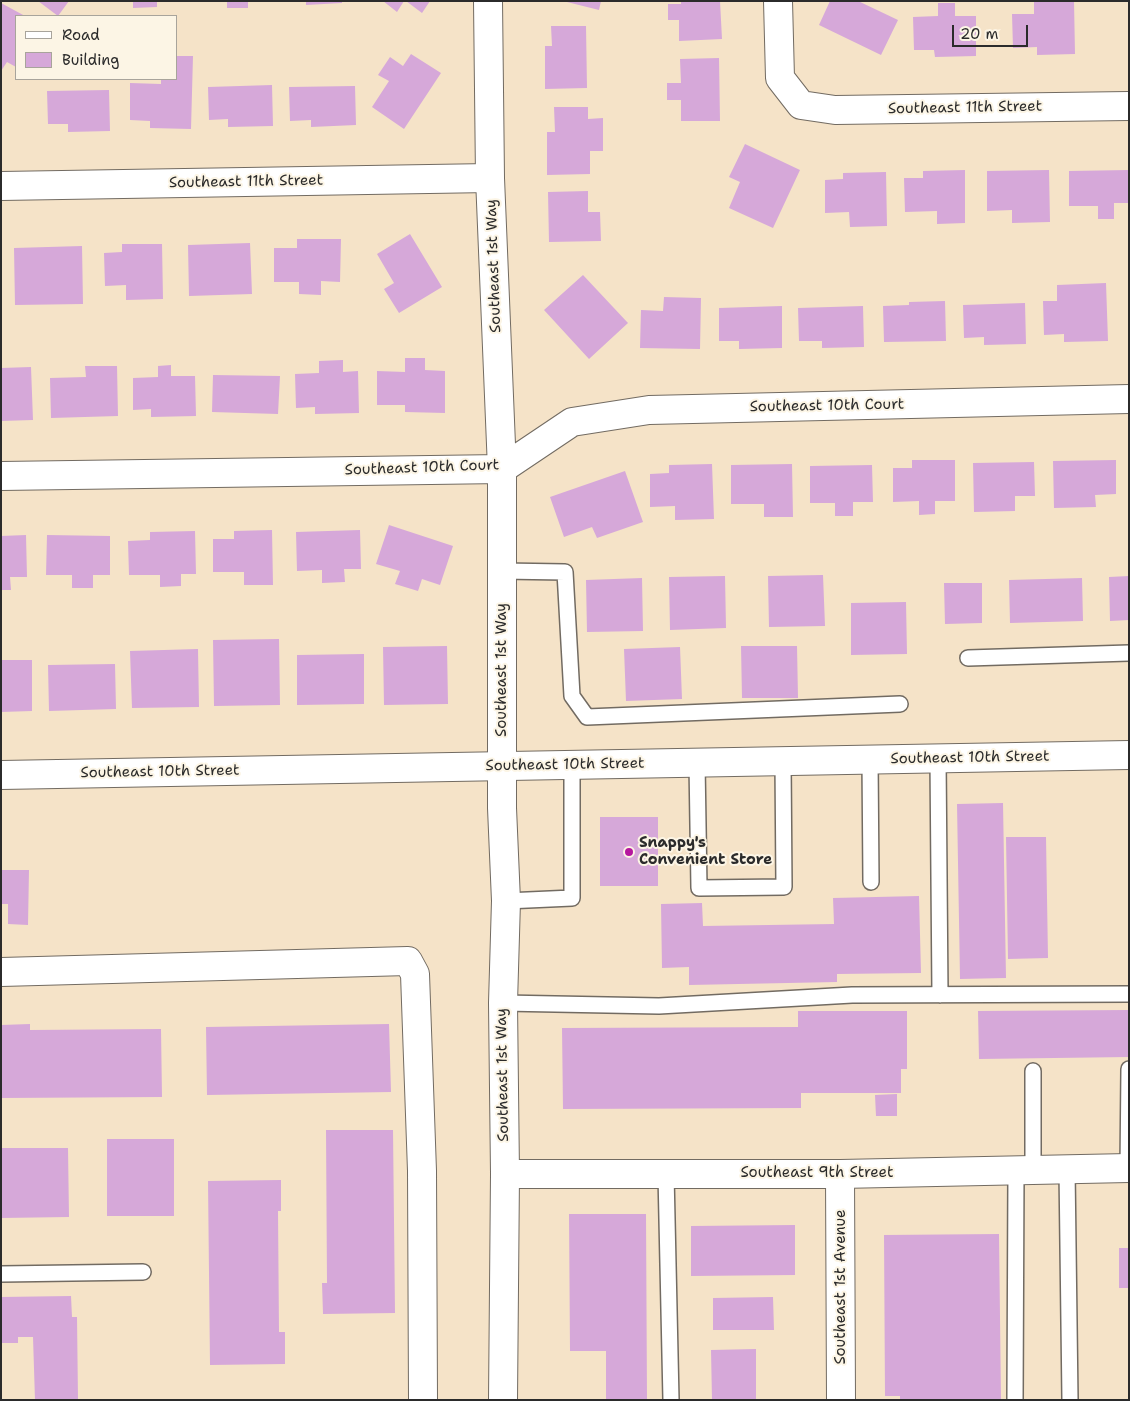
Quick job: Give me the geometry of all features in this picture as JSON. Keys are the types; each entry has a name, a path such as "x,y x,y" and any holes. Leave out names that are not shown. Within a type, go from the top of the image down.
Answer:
{"street":[{"name":"Southeast 1st Way","path":"488,1 490,178 502,469 502,808 506,900 503,1003 502,1400"},
{"name":"Southeast 11th Street","path":"778,1 780,78 801,105 836,110 1129,106"},
{"name":"Southeast 11th Street","path":"1,186 490,178"},
{"name":"Southeast 10th Court","path":"1,476 502,469 572,422 649,410 1129,400"},
{"name":"Southeast 10th Street","path":"1,775 1129,755"},
{"path":"1,972 408,962 415,974 416,994 422,1171 423,1400"},
{"name":"Southeast 9th Street","path":"504,1174 840,1174 1128,1168"},
{"name":"Southeast 1st Avenue","path":"840,1174 841,1400"}],"lane":[{"path":"502,571 566,572 572,696 588,716 900,704"},
{"path":"968,658 1129,653"},
{"path":"938,758 940,995"},
{"path":"870,759 872,882"},
{"path":"697,763 699,888 784,887 783,761"},
{"path":"506,900 572,898 572,764"},
{"path":"503,1003 659,1006 852,995 1129,994"},
{"path":"1128,1168 1129,1070"},
{"path":"1015,1400 1024,1170 1033,1071"},
{"path":"1067,1169 1070,1400"},
{"path":"666,1174 671,1400"},
{"path":"1,1274 143,1272"}],"building":[{"path":"38,1 69,1 59,15"},
{"path":"133,1 157,1 157,7 133,8"},
{"path":"227,1 248,1 248,8 227,8"},
{"path":"306,1 342,1 342,3 306,5"},
{"path":"383,1 404,1 397,12"},
{"path":"406,1 430,1 422,13"},
{"path":"563,1 601,1 599,10"},
{"path":"681,1 720,1 722,39 679,41 679,20 668,20 668,4 681,4"},
{"path":"830,1 858,1 898,20 881,55 819,25"},
{"path":"1034,1 1074,1 1075,54 1037,55 1037,47 1013,48 1012,14 1034,14"},
{"path":"1,3 23,15 15,15 15,66 7,62 1,71"},
{"path":"938,3 955,3 955,16 976,16 976,56 935,57 934,50 914,50 913,17 938,16"},
{"path":"551,26 586,26 587,88 545,89 545,46 552,46"},
{"path":"411,54 441,73 404,129 372,107 389,81 378,75 390,57 403,66"},
{"path":"178,56 193,56 191,129 150,128 150,121 130,120 130,83 161,84 161,80 178,80"},
{"path":"719,58 720,121 681,121 681,100 667,100 667,83 681,83 680,59"},
{"path":"272,85 273,126 228,127 228,119 209,120 208,87"},
{"path":"355,86 356,125 311,127 311,120 290,121 289,87"},
{"path":"109,90 110,131 68,132 68,124 48,124 47,91"},
{"path":"554,107 588,107 588,119 603,118 603,151 590,151 590,174 547,175 547,132 555,132"},
{"path":"745,144 800,170 773,228 729,208 740,182 729,177"},
{"path":"965,170 965,223 937,224 937,211 905,212 904,178 923,178 923,171"},
{"path":"1049,170 1050,222 1012,223 1012,210 987,211 987,171"},
{"path":"1129,170 1129,203 1114,203 1114,219 1098,219 1098,206 1069,206 1069,171"},
{"path":"886,172 887,226 850,227 849,212 825,213 825,180 843,179 843,173"},
{"path":"588,191 588,212 600,212 601,241 549,242 548,192"},
{"path":"410,234 442,287 399,313 384,289 394,283 377,254"},
{"path":"297,239 341,239 340,282 321,281 321,295 299,294 299,282 274,282 274,248 297,248"},
{"path":"250,243 252,294 189,296 188,245"},
{"path":"122,244 162,244 163,299 126,300 126,285 105,286 104,253 122,252"},
{"path":"82,246 83,304 15,305 14,248"},
{"path":"583,275 628,323 589,359 544,310"},
{"path":"1106,283 1108,341 1064,342 1064,334 1044,335 1043,301 1057,301 1057,285"},
{"path":"664,297 701,298 700,349 640,348 641,310 663,311"},
{"path":"945,301 946,341 884,342 883,306 909,305 909,302"},
{"path":"1025,303 1026,344 984,345 984,337 964,338 963,305"},
{"path":"782,306 782,348 739,349 739,341 719,341 719,308"},
{"path":"863,306 864,347 822,348 822,341 799,341 798,308"},
{"path":"405,358 425,358 425,370 445,371 445,413 405,412 405,405 377,405 377,371 405,372"},
{"path":"343,360 343,372 358,371 359,413 315,414 315,407 296,408 295,374 319,373 319,361"},
{"path":"171,365 171,376 195,376 196,416 151,417 151,409 133,410 133,378 158,377 158,366"},
{"path":"85,366 117,366 118,416 51,418 50,378 86,377"},
{"path":"31,367 33,420 1,421 1,368"},
{"path":"213,375 280,376 278,414 212,412"},
{"path":"912,460 955,460 955,501 935,501 935,514 919,515 919,501 893,502 893,468 912,468"},
{"path":"1116,460 1116,494 1095,495 1096,507 1054,508 1053,461"},
{"path":"1034,462 1035,496 1015,496 1015,511 974,512 973,463"},
{"path":"712,464 714,519 675,520 675,506 650,507 650,474 669,473 669,465"},
{"path":"792,464 793,517 764,517 764,504 731,504 731,465"},
{"path":"872,465 873,502 853,502 853,516 835,516 835,503 810,503 810,466"},
{"path":"625,471 643,522 597,538 592,527 564,537 550,497"},
{"path":"389,525 453,546 440,585 422,579 418,591 395,584 400,571 376,564"},
{"path":"272,530 273,585 244,585 244,572 213,572 213,539 234,539 234,531"},
{"path":"360,530 361,569 344,569 345,582 322,583 322,570 297,571 296,532"},
{"path":"195,531 196,574 181,574 181,586 160,587 160,575 129,575 128,541 150,540 150,532"},
{"path":"26,535 27,577 10,577 11,590 1,590 1,536"},
{"path":"47,535 110,536 110,575 93,575 93,588 72,588 72,575 46,575"},
{"path":"823,575 825,626 769,627 768,576"},
{"path":"725,576 726,628 670,630 669,577"},
{"path":"1129,576 1129,620 1110,621 1109,577"},
{"path":"642,578 643,631 587,632 586,580"},
{"path":"1082,578 1083,621 1010,623 1009,580"},
{"path":"944,583 982,583 982,623 945,624"},
{"path":"906,602 907,654 851,655 851,603"},
{"path":"279,639 280,705 214,706 213,640"},
{"path":"447,646 448,704 384,705 383,647"},
{"path":"741,646 797,646 798,698 742,698"},
{"path":"680,647 682,699 626,701 624,649"},
{"path":"198,649 199,707 132,708 130,651"},
{"path":"364,654 364,704 297,705 297,655"},
{"path":"1,660 32,660 32,711 1,712"},
{"path":"115,664 116,709 49,711 48,665"},
{"path":"1003,803 1006,978 960,979 957,804"},
{"name":"Snappy's Convenient Store","path":"600,817 658,817 658,886 600,886"},
{"path":"1006,837 1046,837 1048,958 1008,959"},
{"path":"1,870 29,870 28,925 8,924 8,904 1,904"},
{"path":"919,896 921,973 837,974 837,982 689,985 689,967 662,968 661,904 702,903 703,926 834,924 833,898"},
{"path":"1129,1010 1129,1057 979,1059 978,1011"},
{"path":"798,1011 907,1011 907,1069 901,1069 901,1093 801,1093 801,1108 563,1109 562,1028 798,1027"},
{"path":"30,1024 30,1030 161,1029 162,1097 1,1098 1,1025"},
{"path":"389,1024 391,1092 207,1095 206,1027"},
{"path":"897,1094 897,1116 876,1116 875,1095"},
{"path":"326,1130 393,1130 395,1313 323,1314 322,1283 327,1283"},
{"path":"107,1139 174,1139 174,1216 107,1216"},
{"path":"1,1148 68,1148 69,1217 1,1218"},
{"path":"281,1180 281,1211 278,1211 279,1332 285,1332 285,1364 210,1365 208,1181"},
{"path":"569,1214 646,1214 647,1400 606,1400 606,1351 570,1351"},
{"path":"795,1225 795,1275 691,1276 691,1226"},
{"path":"999,1234 1001,1400 900,1400 900,1396 885,1396 884,1235"},
{"path":"1119,1248 1129,1248 1129,1288 1119,1288"},
{"path":"71,1296 72,1317 77,1317 78,1400 35,1400 33,1337 18,1337 18,1343 1,1343 1,1297"},
{"path":"773,1297 774,1330 713,1330 713,1298"},
{"path":"756,1349 756,1400 712,1400 711,1350"}],"place":[{"name":"Snappy's Convenient Store","path":"629,852"}]}
